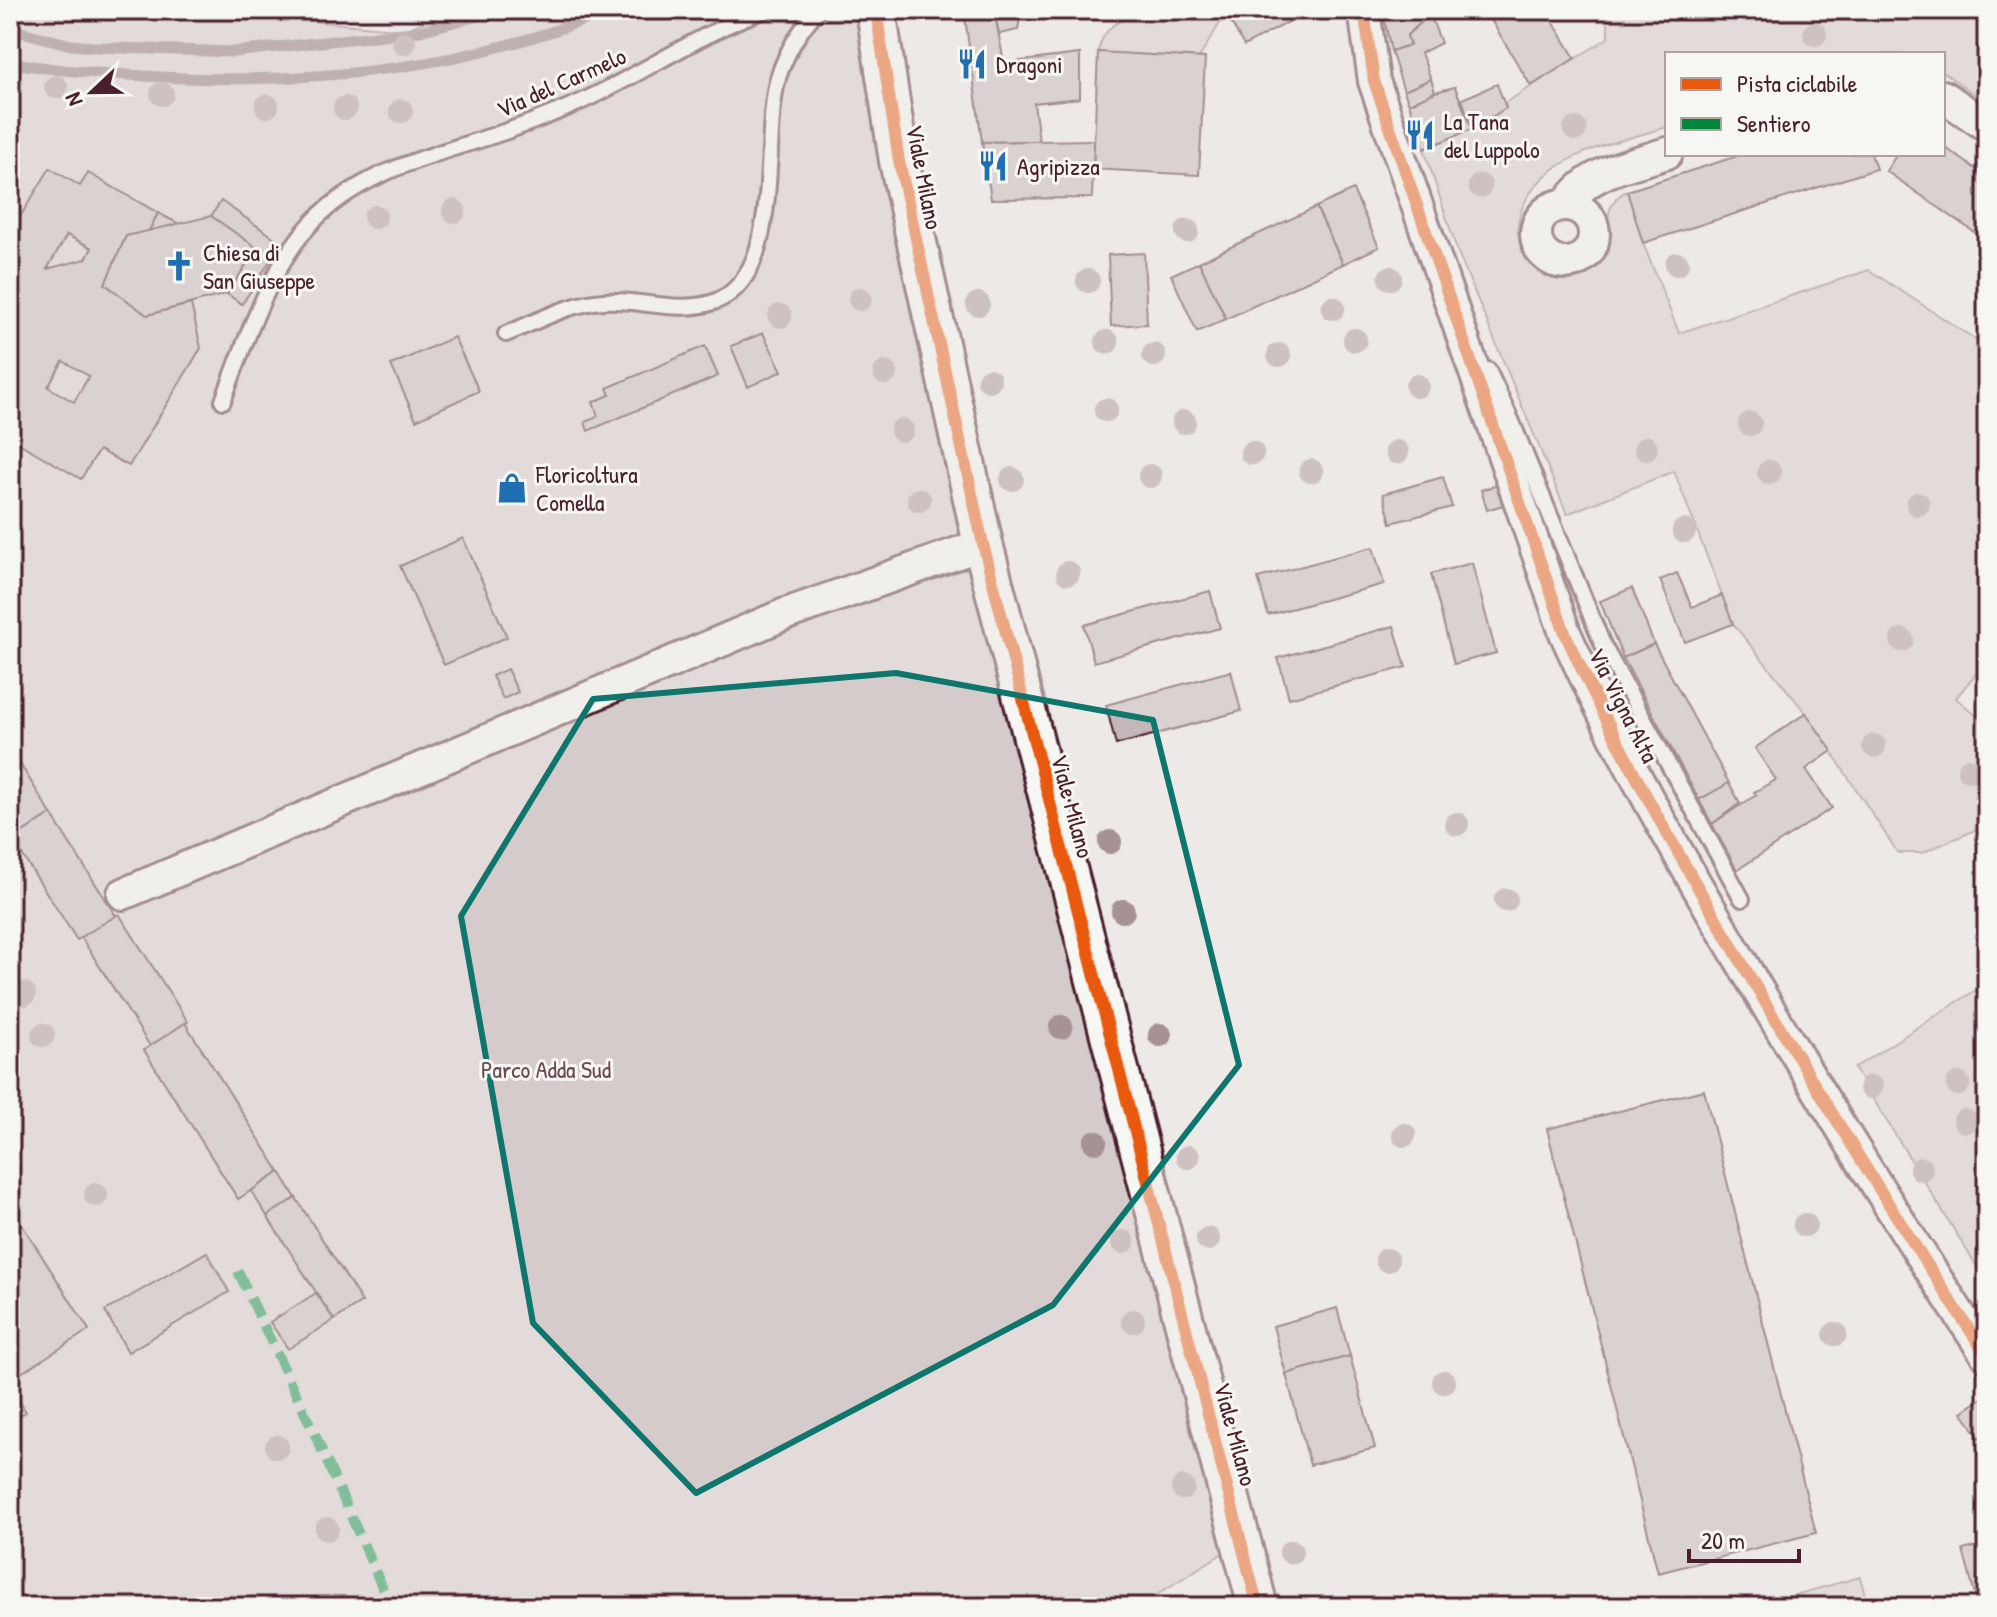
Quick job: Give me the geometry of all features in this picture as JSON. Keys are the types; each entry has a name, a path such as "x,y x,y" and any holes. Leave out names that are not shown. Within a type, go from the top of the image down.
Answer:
{"street":[{"name":"Viale Milano","path":"876,10 883,72 902,176 983,544 1258,1607"},
{"name":"Via Vigna Alta","path":"1364,10 1374,81 1565,633 1597,705 1703,898 1834,1119 1987,1356"},
{"path":"1945,97 1987,126"},
{"path":"1567,205 1577,189 1598,176 1665,154"},
{"path":"123,894 783,615 983,544"}],"lane":[{"name":"Via del Carmelo","path":"223,401 257,311 305,229 327,207 355,187 414,160 498,134 572,105 724,27 765,10"},
{"path":"506,334 587,303 608,301 695,306 714,302 732,293 744,281 753,264 761,232 778,79 802,27 818,10"},
{"path":"1438,265 1512,422 1603,645 1742,899"}],"highlighted area":[{"path":"896,673 1153,720 1239,1065 1053,1305 696,1493 533,1323 461,916 593,699"}],"green space":[{"name":"Parco Adda Sud","path":"10,10 194,10 405,30 452,10 859,10 864,61 964,540 1223,1553 1137,1607 10,1607"},
{"path":"1148,10 1232,10 1226,13 1199,58 1098,52 1110,28"},
{"path":"1608,10 1987,12 1987,103 1945,73 1945,52 1665,52 1665,128 1585,152 1556,168 1528,196 1521,210 1518,233 1530,260 1546,272 1565,278 1592,271 1606,249 1610,210 1616,199 1627,191 1643,243 1679,333 1869,270 1987,347 1987,660 1956,698 1987,725 1987,825 1922,853 1898,853 1806,713 1733,624 1674,471 1567,514 1457,250 1424,149 1472,129 1506,108 1505,103 1608,38"},
{"path":"1987,983 1987,1283 1854,1068"},
{"path":"1860,1577 1868,1607 1774,1607 1773,1601"}],"building":[{"path":"964,10 994,10 1004,63 1080,54 1080,98 1034,103 1039,141 982,142"},
{"path":"994,10 1021,11 1018,30 999,34"},
{"path":"1232,10 1286,10 1292,20 1244,46 1226,13"},
{"path":"1388,10 1442,11 1430,15 1407,35 1410,45 1391,51 1383,13"},
{"path":"1485,10 1546,10 1575,58 1531,86"},
{"path":"1430,15 1441,43 1421,53 1431,79 1404,91 1391,51 1410,45 1407,35"},
{"path":"1098,52 1205,58 1199,175 1093,169"},
{"path":"1431,79 1435,92 1409,104 1404,91"},
{"path":"1497,84 1506,108 1472,129 1462,99"},
{"path":"1455,87 1472,129 1424,149 1409,104"},
{"path":"1094,140 1092,198 991,199 982,142"},
{"path":"1945,147 1987,177 1987,241 1886,171 1896,156 1945,156"},
{"path":"1738,156 1872,156 1876,169 1643,243 1627,191"},
{"path":"50,168 80,186 88,173 158,213 149,231 126,236 105,284 147,315 191,304 201,348 129,466 99,450 81,479 10,438 10,233","holes":["67,235 92,248 86,259 47,269","63,361 89,376 74,402 48,387"]},
{"path":"1353,190 1379,247 1343,264 1316,207"},
{"path":"221,201 282,243 242,304 227,294 257,248 211,216"},
{"path":"1316,207 1343,264 1226,319 1199,262"},
{"path":"158,213 179,224 149,231"},
{"name":"Chiesa di San Giuseppe","path":"211,216 257,248 227,294 147,315 105,284 126,236"},
{"path":"1144,253 1147,324 1111,326 1108,255"},
{"path":"1199,262 1226,319 1197,332 1171,275"},
{"path":"763,333 782,371 748,387 731,346"},
{"path":"454,337 479,391 416,420 391,365"},
{"path":"705,346 718,376 588,431 585,422 598,416 593,402 610,395 607,388"},
{"path":"1443,477 1452,507 1391,523 1383,494"},
{"path":"1500,484 1506,504 1487,510 1481,490"},
{"path":"463,538 507,637 444,665 400,566"},
{"path":"1373,547 1384,584 1268,615 1258,578"},
{"path":"1472,563 1496,653 1454,664 1431,574"},
{"path":"1677,573 1692,607 1722,595 1733,624 1685,642 1660,580"},
{"path":"1632,588 1654,644 1623,658 1600,601"},
{"path":"1210,591 1220,628 1094,662 1084,625"},
{"path":"1394,626 1406,667 1289,698 1278,658"},
{"path":"1654,644 1729,783 1699,800 1623,658"},
{"path":"507,669 518,692 503,699 492,676"},
{"path":"1231,671 1241,711 1116,745 1106,705"},
{"path":"1806,713 1832,751 1806,769 1832,808 1737,870 1712,824 1756,795 1754,792 1776,780 1755,748"},
{"path":"20,764 51,814 12,839 10,770"},
{"path":"1729,783 1740,803 1712,824 1699,800"},
{"path":"51,814 116,916 77,940 12,839"},
{"path":"119,914 188,1022 150,1046 81,937"},
{"path":"185,1023 280,1172 238,1199 144,1050"},
{"path":"1704,1090 1816,1533 1658,1573 1547,1129"},
{"path":"280,1172 296,1198 267,1216 251,1191"},
{"path":"296,1198 362,1302 334,1320 267,1216"},
{"path":"10,1206 89,1330 10,1380"},
{"path":"207,1252 229,1292 128,1352 105,1311"},
{"path":"316,1293 334,1320 288,1349 270,1322"},
{"path":"1337,1308 1350,1356 1286,1374 1273,1326"},
{"path":"1350,1356 1375,1448 1310,1465 1286,1374"},
{"path":"10,1385 26,1412 10,1422"},
{"path":"1987,1395 1987,1448 1962,1412"},
{"path":"1987,1544 1987,1607 1978,1607 1963,1550"}],"waterway":[{"path":"10,29 71,45 234,52 420,31 500,10"},
{"path":"10,62 60,70 202,79 321,76 381,70 497,47 554,31 610,10"}],"marked path":[{"path":"238,1271 391,1607"}],"cycle path":[{"path":"876,10 899,161 983,544 1258,1607"},
{"path":"1364,10 1374,81 1565,633 1585,677 1629,764 1724,933 1865,1167 1987,1356"}],"place":[{"name":"Dragoni","path":"972,64"},
{"name":"La Tana del Luppolo","path":"1420,135"},
{"name":"Agripizza","path":"993,166"},
{"name":"Chiesa di San Giuseppe","path":"179,266"},
{"name":"Floricoltura Comella","path":"512,488"}]}
